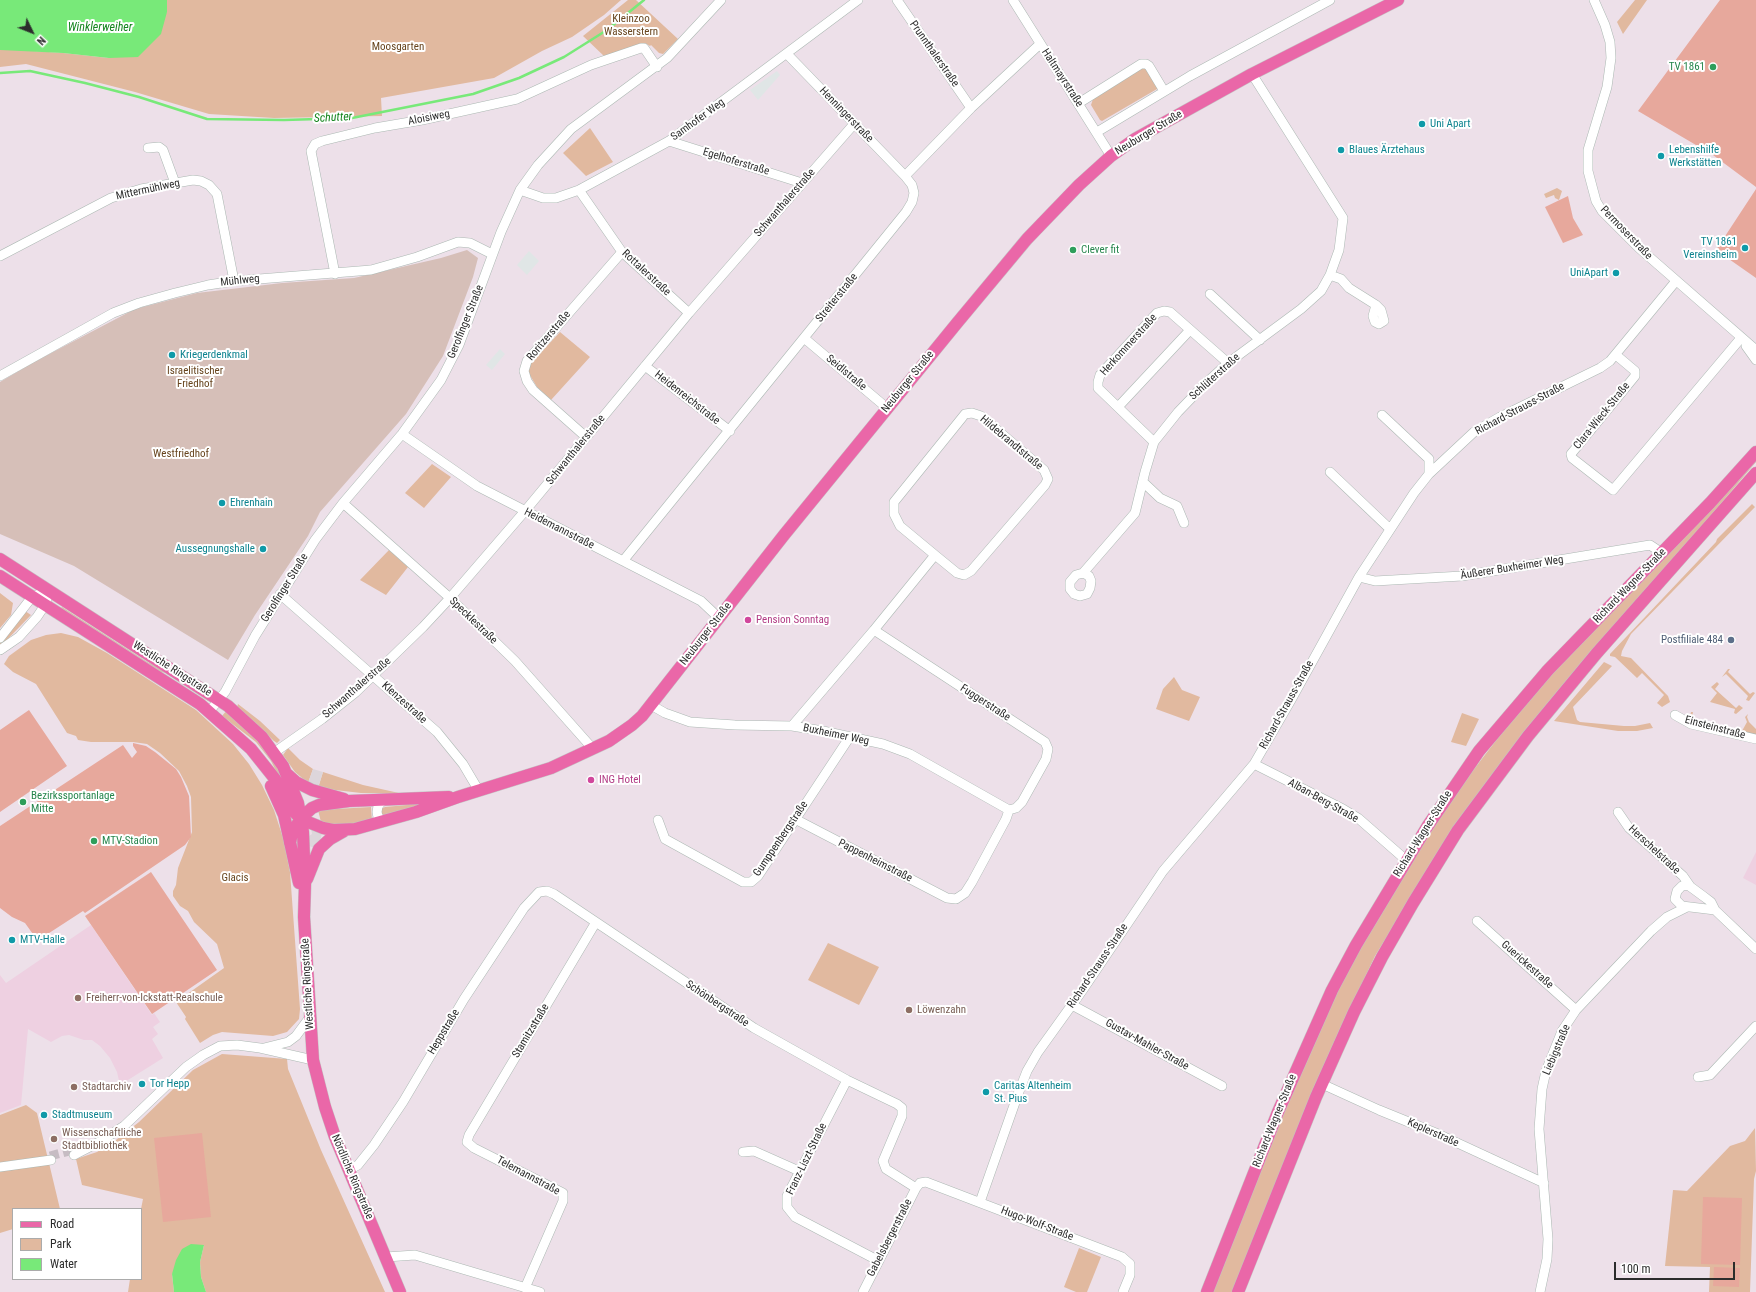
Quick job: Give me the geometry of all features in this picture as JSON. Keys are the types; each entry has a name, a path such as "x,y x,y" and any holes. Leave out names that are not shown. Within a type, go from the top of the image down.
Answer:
{"main road":[{"name":"Neuburger Straße","path":"305,884 319,849 330,839 346,830 432,807 458,797 550,768 593,749 632,726 651,705 887,408 1027,239 1079,185 1111,156 1135,139 1252,74 1398,0"},
{"name":"Richard-Wagner-Straße","path":"1207,1292 1270,1133 1312,1033 1332,990 1356,945 1406,860 1463,773 1500,725 1548,670 1710,503 1756,452"},
{"name":"Richard-Wagner-Straße","path":"1238,1292 1322,1084 1354,1012 1382,957 1413,903 1473,809 1528,736 1596,654 1756,474"},
{"name":"Westliche Ringstraße","path":"0,559 220,700 251,725 275,752 293,788 301,818 304,841 304,909 313,1060"},
{"name":"Westliche Ringstraße","path":"0,576 186,695 209,712 258,757 301,818"},
{"name":"Westliche Ringstraße","path":"258,757 284,815 304,909"},
{"name":"Neuburger Straße","path":"286,773 296,782 312,790 349,801"},
{"name":"Neuburger Straße","path":"290,843 292,833 301,818 312,808 349,801 458,797"},
{"name":"Neuburger Straße","path":"301,818 323,828 346,830"},
{"name":"Nördliche Ringstraße","path":"313,1060 325,1107 349,1170 400,1292"}],"street":[{"name":"Gerolfinger Straße","path":"209,712 220,700 280,594 315,540 343,503 402,434 441,380 459,345 492,254 520,190 542,160 571,129 657,67 681,44 721,0"},
{"name":"Samhofer Weg","path":"520,190 543,198 556,198 579,190 669,141 858,0"},
{"name":"Prunnthalerstraße","path":"897,0 971,108"},
{"name":"Haltmayrstraße","path":"1013,0 1111,156"},
{"path":"1097,132 1164,91 1330,0"},
{"name":"Permoserstraße","path":"1594,0 1605,25 1610,42 1611,58 1607,87 1588,150 1588,171 1592,191 1602,211 1639,248 1756,350"},
{"path":"905,176 971,108 1040,44"},
{"name":"Aloisiweg","path":"335,274 311,151 315,144 322,140 375,128 422,120 517,98 591,65 641,48 644,48 657,67"},
{"name":"Henningerstraße","path":"787,54 905,176"},
{"path":"1079,103 1141,64 1146,64 1149,66 1164,91"},
{"name":"Schlüterstraße","path":"1083,573 1135,513 1142,482 1154,442 1178,412 1228,363 1260,340 1321,291 1330,275 1339,250 1343,218 1252,74"},
{"name":"Schwanthalerstraße","path":"275,752 338,707 373,675 450,598 525,511 689,313 854,124"},
{"name":"Egelhoferstraße","path":"669,141 802,183"},
{"path":"148,148 159,147 164,150 175,183"},
{"name":"Streiterstraße","path":"623,561 730,431 906,212 912,202 914,193 912,185 905,176"},
{"name":"Mittermühlweg","path":"0,256 111,198 142,189 193,180 201,181 209,185 217,194 234,281"},
{"name":"Rottalerstraße","path":"579,190 622,252 689,313"},
{"name":"Mühlweg","path":"0,376 113,313 138,303 175,293 208,285 234,281 371,270 417,257 458,242 470,243 492,254"},
{"name":"Roritzerstraße","path":"586,437 533,390 527,381 524,372 527,360 622,252"},
{"path":"1330,275 1341,279 1349,288 1376,305"},
{"name":"Richard-Strauss-Straße","path":"980,1202 1027,1071 1038,1052 1072,1005 1163,871 1254,764 1359,577 1414,493 1429,474 1474,432 1500,417 1600,368 1610,361 1676,281"},
{"path":"1210,294 1260,340"},
{"name":"Herkommerstraße","path":"1154,442 1098,388 1098,382 1100,375 1157,313 1164,310 1170,312 1228,363"},
{"path":"1118,407 1190,330"},
{"name":"Seidlstraße","path":"804,338 887,408"},
{"name":"Permoserstraße","path":"1741,338 1756,360"},
{"name":"Clara-Wieck-Straße","path":"1616,355 1635,371 1635,376 1571,454 1572,458 1613,490 1741,338"},
{"name":"Heidenreichstraße","path":"645,366 730,431"},
{"name":"Hildebrandtstraße","path":"972,413 981,416 1044,470 1048,479 1045,485 972,572 964,575 957,573 935,555 900,526 894,514 894,502 966,414 972,413"},
{"path":"1382,415 1429,459 1429,474"},
{"name":"Heidemannstraße","path":"402,434 477,486 701,601 719,618"},
{"path":"1330,472 1390,529"},
{"path":"1142,482 1160,498 1177,506 1184,523"},
{"name":"Specklestraße","path":"343,503 450,598 515,661 593,749"},
{"name":"Äußerer Buxheimer Weg","path":"1359,577 1375,581 1462,576 1650,545 1662,553"},
{"path":"792,726 874,630 935,555"},
{"path":"0,638 32,597 49,590"},
{"path":"0,650 19,637 45,605 49,590"},
{"name":"Klenzestraße","path":"280,594 437,732 463,764 479,791"},
{"name":"Fuggerstraße","path":"874,630 1045,742 1048,749 1046,759 1022,802 1016,808 1009,810 1006,819 972,882 964,893 956,899"},
{"name":"Buxheimer Weg","path":"651,705 665,713 690,722 735,725 792,726 823,730 849,738 883,744 910,754 1009,810"},
{"name":"Einsteinstraße","path":"1675,715 1691,724 1756,739"},
{"name":"Gumppenbergstraße","path":"658,820 665,839 743,882 751,882 758,876 849,738"},
{"name":"Alban-Berg-Straße","path":"1254,764 1343,809 1362,822 1406,860"},
{"path":"383,800 378,806 376,812 378,817 384,821"},
{"name":"Herschelstraße","path":"1618,812 1629,828 1683,876 1693,888 1708,900 1715,910 1756,949"},
{"name":"Pappenheimstraße","path":"795,819 947,898 956,899"},
{"path":"1675,870 1678,878 1678,889"},
{"name":"Herschelstraße","path":"1675,899 1678,889 1682,886 1693,888"},
{"path":"1689,906 1696,899 1693,888"},
{"name":"Schönbergstraße","path":"539,892 547,891 554,894 754,1028 847,1080 897,1104 902,1108"},
{"name":"Heppstraße","path":"349,1170 358,1165 378,1139 403,1102 464,998 524,908 539,892"},
{"path":"1675,899 1679,905 1715,910"},
{"name":"Liebigstraße","path":"1667,917 1675,899"},
{"name":"Liebigstraße","path":"1540,1292 1548,1239 1539,1129 1542,1089 1546,1071 1562,1032 1576,1010 1667,917 1689,906"},
{"name":"Guerickestraße","path":"1477,921 1576,1010"},
{"name":"Stamitzstraße","path":"468,1142 469,1135 596,922"},
{"name":"Gustav-Mahler-Straße","path":"1072,1005 1222,1086"},
{"path":"260,1048 288,1042 296,1036 310,1017"},
{"path":"1698,1077 1710,1074 1756,1026"},
{"path":"74,1152 95,1144 124,1126 186,1067 203,1055 220,1046 237,1045 260,1048 313,1060"},
{"name":"Franz-Liszt-Straße","path":"847,1080 787,1196 787,1207 795,1217 879,1261"},
{"name":"Keplerstraße","path":"1322,1084 1379,1110 1438,1134 1544,1183"},
{"name":"Gabelsbergerstraße","path":"863,1292 916,1188 886,1169 883,1161 902,1116 902,1108"},
{"name":"Telemannstraße","path":"468,1142 474,1148 563,1193 563,1201 525,1288"},
{"path":"743,1152 754,1151 799,1171"},
{"path":"0,1167 51,1158"},
{"name":"Hugo-Wolf-Straße","path":"916,1188 920,1183 926,1182 1122,1257 1130,1264 1130,1275 1123,1292"},
{"path":"386,1257 415,1255 540,1292"}],"shaded area":[{"name":"TV 1861","path":"1720,0 1756,0 1756,187 1713,155 1638,111"},
{"path":"777,71 780,75 758,100 750,90"},
{"path":"1756,189 1756,278 1716,250"},
{"path":"1568,196 1573,218 1583,235 1563,243 1545,207"},
{"path":"529,251 539,261 527,275 517,265"},
{"path":"500,349 505,354 492,370 486,365"},
{"path":"29,710 67,766 0,812 0,730"},
{"name":"MTV-Stadion","path":"133,743 146,746 155,752 176,769 181,777 189,796 191,837 185,845 85,913 83,911 43,937 35,937 25,923 12,917 0,908 0,826 123,745 132,758 137,752 133,746"},
{"path":"313,769 323,772 318,788 308,783"},
{"path":"311,828 322,832 320,842 315,848 309,846 309,836 312,834"},
{"path":"1756,852 1756,885 1743,878"},
{"path":"151,872 217,970 152,1014 85,916"},
{"name":"Freiherr-von-Ickstatt-Realschule","path":"91,925 152,1015 154,1013 160,1022 153,1027 158,1034 152,1039 163,1058 120,1085 117,1072 110,1058 100,1046 92,1040 84,1040 69,1035 62,1036 51,1042 28,1029 21,1105 0,1113 0,975 6,983"},
{"path":"202,1133 211,1217 163,1222 154,1138"},
{"path":"1703,1197 1742,1198 1740,1265 1701,1264"},
{"path":"1714,1267 1740,1268 1739,1287 1713,1286"}],"green space":[{"name":"Moosgarten","path":"167,0 621,0 604,15 572,37 542,51 494,78 381,98 382,116 274,118 209,114 135,92 26,64 0,67 0,50 4,49 109,58 167,12"},
{"name":"Kleinzoo Wasserstern","path":"628,0 636,0 678,39 663,54 659,53 651,45 650,46 645,43 605,57 583,36"},
{"path":"1635,0 1647,0 1623,34 1617,22"},
{"path":"1139,69 1148,69 1158,84 1157,89 1102,121 1100,120 1091,105 1093,99"},
{"path":"590,128 613,162 586,176 563,153"},
{"path":"1557,188 1562,191 1559,200 1555,198 1554,195 1546,198 1544,194"},
{"name":"Westfriedhof","path":"467,250 478,258 473,277 443,356 406,414 320,512 308,536 255,615 228,660 74,566 0,534 0,382 34,362 135,309 197,293 282,283 354,278 441,258"},
{"path":"560,332 590,357 551,400 537,387 528,372 531,363"},
{"path":"1756,459 1756,462 1528,731 1435,860 1375,956 1334,1044 1232,1292 1210,1292 1304,1057 1342,977 1394,886 1455,794 1501,734 1552,674 1695,527"},
{"path":"432,464 451,477 424,508 405,493"},
{"path":"1752,504 1755,507 1631,634 1622,651 1621,656 1631,658 1668,696 1670,702 1662,707 1657,703 1664,695 1642,673 1637,678 1615,657 1610,656 1610,654 1716,542 1717,539"},
{"path":"389,550 408,567 386,595 360,580"},
{"path":"0,593 13,603 11,615 0,628"},
{"path":"62,607 149,663 157,664 209,699 208,701 166,673 156,671 60,609"},
{"path":"25,611 31,615 0,647 0,640"},
{"name":"Glacis","path":"61,633 78,637 107,653 196,710 233,744 249,764 262,785 274,810 284,841 290,872 300,1009 299,1019 287,1032 273,1036 222,1032 213,1035 200,1043 185,1019 186,1017 176,1002 224,968 217,944 194,922 188,911 180,906 173,896 178,868 192,832 191,797 179,771 160,753 147,744 133,742 91,742 78,740 76,736 67,733 36,684 13,672 4,664 9,656 31,640 46,635"},
{"path":"1604,662 1612,666 1573,707 1577,720 1580,722 1624,726 1635,726 1650,723 1653,728 1637,731 1618,731 1554,721"},
{"path":"1728,669 1730,669 1728,672 1750,694 1753,692 1755,693 1749,701 1746,700 1748,696 1726,674 1722,677"},
{"path":"1174,677 1182,690 1200,697 1189,721 1156,709 1163,689"},
{"path":"1717,682 1719,684 1715,689 1736,708 1739,705 1743,708 1736,714 1734,713 1735,709 1710,702 1717,693 1711,687"},
{"path":"238,704 260,721 280,740 277,743 274,741 237,707"},
{"path":"227,710 267,750 285,781 279,777 271,761 256,742 222,716"},
{"path":"1691,712 1693,712 1692,718 1742,731 1747,722 1745,717 1748,714 1747,717 1749,722 1756,729 1756,735 1693,720 1690,717"},
{"path":"1462,713 1479,719 1466,746 1451,742"},
{"path":"288,748 300,760 313,769 308,783 295,772 283,755"},
{"path":"323,772 363,785 399,793 361,793 318,788"},
{"path":"428,803 385,817 381,815 381,809 385,807"},
{"path":"371,807 372,821 345,827 321,822 318,810"},
{"path":"828,943 879,967 859,1005 808,980"},
{"path":"222,1054 287,1059 288,1069 321,1150 385,1292 206,1292 201,1277 200,1262 204,1245 172,1274 174,1292 128,1292 130,1280 142,1280 141,1208 143,1199 82,1185 76,1159 97,1152 116,1140 139,1122 193,1070"},
{"path":"26,1105 37,1113 60,1208 12,1208 12,1229 0,1233 0,1115"},
{"path":"1755,1128 1756,1171 1754,1179 1750,1292 1709,1292 1710,1267 1665,1266 1673,1190 1687,1191 1730,1146 1745,1141"},
{"path":"1079,1248 1101,1257 1087,1292 1076,1292 1064,1287"}],"water":[{"name":"Winklerweiher","path":"0,0 167,0 167,12 161,34 138,57 109,58 63,53 0,50"},
{"path":"191,1244 204,1245 200,1262 201,1277 206,1292 174,1292 172,1274 176,1260 182,1249"}],"waterway":[{"name":"Schutter","path":"0,73 30,71 85,83 139,97 207,119 284,120 352,118 473,94 519,78 564,57 607,30 644,0"}],"tunnel":[{"path":"50,1156 73,1150"}],"place":[{"name":"TV 1861","path":"1713,67"},
{"name":"Uni Apart","path":"1422,124"},
{"name":"Blaues Ärztehaus","path":"1341,150"},
{"name":"Lebenshilfe Werkstätten","path":"1661,156"},
{"name":"TV 1861 Vereinsheim","path":"1745,248"},
{"name":"Clever fit","path":"1073,250"},
{"name":"UniApart","path":"1616,273"},
{"name":"Kriegerdenkmal","path":"172,355"},
{"name":"Ehrenhain","path":"222,503"},
{"name":"Aussegnungshalle","path":"263,549"},
{"name":"Pension Sonntag","path":"748,620"},
{"name":"Postfiliale 484","path":"1731,640"},
{"name":"ING Hotel","path":"591,780"},
{"name":"Bezirkssportanlage Mitte","path":"23,802"},
{"name":"MTV-Stadion","path":"94,841"},
{"name":"MTV-Halle","path":"12,940"},
{"name":"Freiherr-von-Ickstatt-Realschule","path":"78,998"},
{"name":"Löwenzahn","path":"909,1010"},
{"name":"Tor Hepp","path":"142,1084"},
{"name":"Stadtarchiv","path":"74,1087"},
{"name":"Caritas Altenheim St. Pius","path":"986,1092"},
{"name":"Stadtmuseum","path":"44,1115"},
{"name":"Wissenschaftliche Stadtbibliothek","path":"54,1139"}],"park label":[{"name":"Israelitischer Friedhof","path":"195,377"}]}
